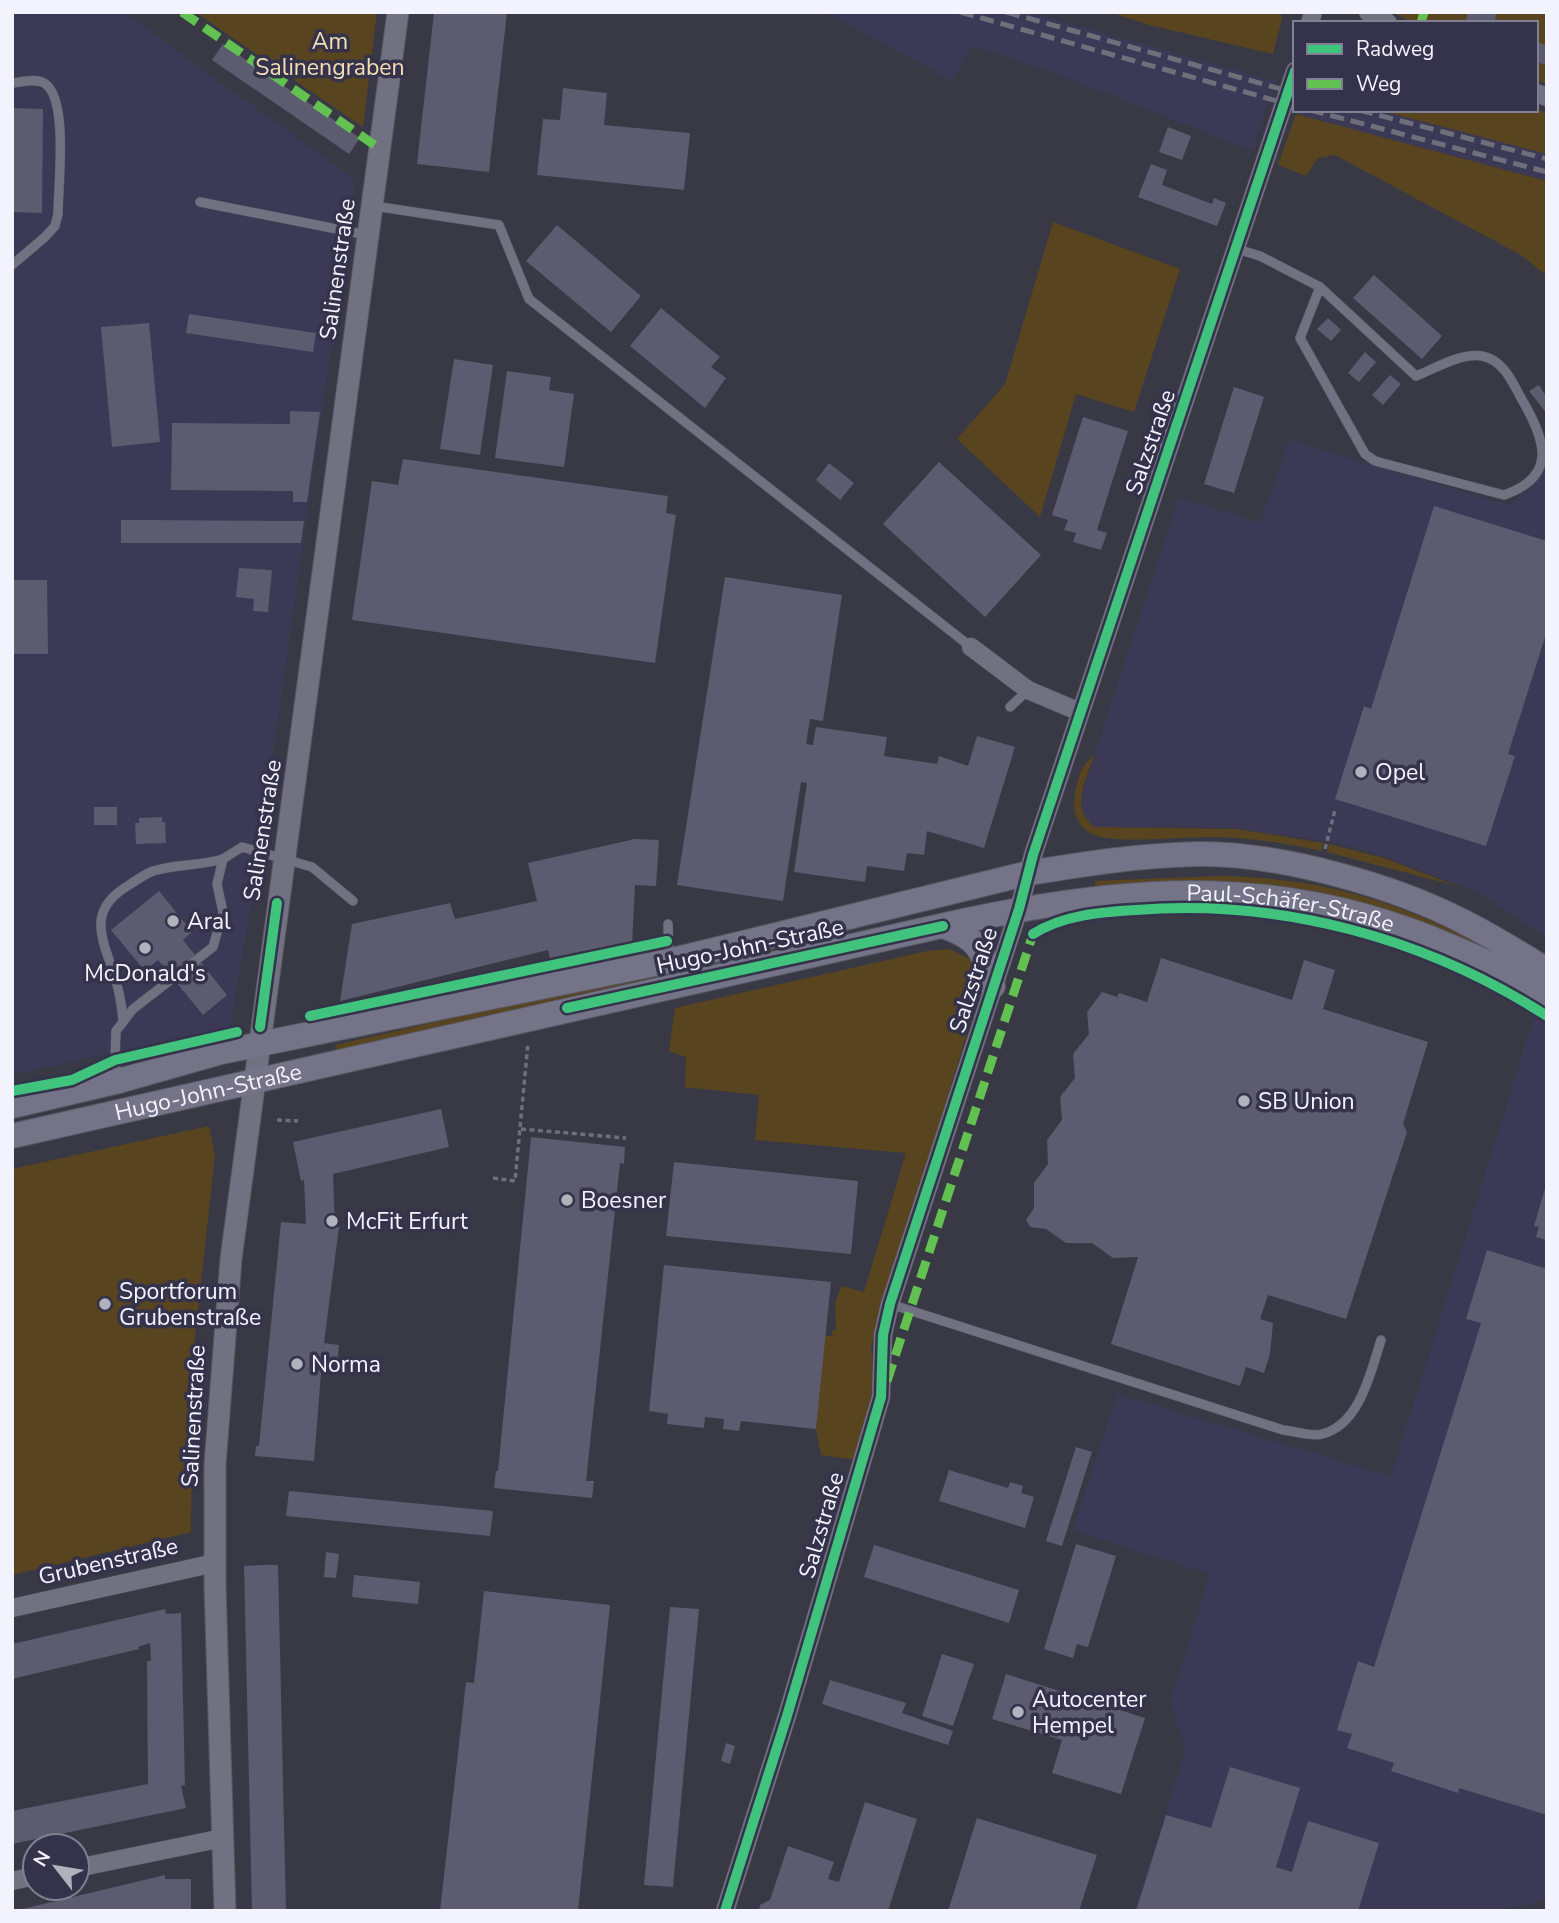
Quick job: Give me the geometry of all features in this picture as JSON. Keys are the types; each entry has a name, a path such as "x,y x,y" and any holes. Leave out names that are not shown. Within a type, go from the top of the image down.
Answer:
{"main road":[{"name":"Paul-Schäfer-Straße","path":"1028,873 1085,864 1198,854 1249,858 1374,886 1429,905 1547,970"},
{"name":"Hugo-John-Straße","path":"12,1106 258,1044 669,961 1028,873"},
{"name":"Paul-Schäfer-Straße","path":"1019,909 1123,895 1196,891 1271,895 1317,902 1418,932 1496,965 1547,995"},
{"name":"Hugo-John-Straße","path":"12,1136 254,1083 567,1008 1019,909"},
{"path":"943,926 966,934 982,949 993,986"}],"street":[{"name":"Salinenstraße","path":"225,1911 215,1563 215,1465 222,1354 258,1044 398,12"},
{"path":"1368,12 1384,21"},
{"name":"Salzstraße","path":"724,1911 793,1718 881,1397 883,1335 890,1304 1019,909 1080,712 1293,77"},
{"path":"971,647 1028,690 1080,712"},
{"name":"Grubenstraße","path":"12,1608 215,1563"},
{"path":"91,1865 223,1838"}],"lane":[{"path":"12,83 36,80 44,83 52,90 60,107 58,214 55,226 12,265"},
{"path":"200,202 367,235"},
{"path":"372,206 499,225 529,299 971,647"},
{"path":"1237,249 1320,287 1416,376 1471,355 1485,356 1498,363 1542,433 1545,457 1538,476 1524,489 1504,495 1375,461 1365,454 1300,338 1320,287"},
{"path":"1010,707 1028,690"},
{"path":"123,1022 121,1000 104,950 99,924 103,908 121,890 152,872 202,865 223,859 242,847 312,867 353,901"},
{"path":"119,1081 115,1060 116,1031 133,1009 213,947 223,912 217,884 223,859"},
{"path":"668,924 669,961"},
{"path":"890,1304 1283,1430 1322,1434 1351,1416 1364,1390 1381,1340"}],"path":[{"path":"1323,854 1335,810"},
{"path":"493,1178 515,1181 528,1043"},
{"path":"277,1119 298,1121"},
{"path":"521,1129 626,1138"}],"shaded area":[{"path":"12,12 124,12 355,180 253,894 230,1027 12,1075"},
{"path":"825,12 1028,12 1276,81 1253,151 1056,74 972,46 952,81"},
{"path":"1386,112 1547,154 1547,181 1296,114"},
{"path":"1289,440 1509,505 1547,469 1547,938 1479,893 1381,855 1328,841 1238,829 1181,826 1107,829 1095,827 1086,820 1080,800 1179,497 1260,523"},
{"path":"1534,1017 1547,1025 1547,1900 1495,1911 1134,1911 1186,1751 1170,1702 1210,1574 1073,1530 1117,1394 1391,1476"}],"green space":[{"name":"Am Salinengraben","path":"195,12 377,12 363,127"},
{"path":"1109,12 1281,12 1282,18 1273,54 1149,25"},
{"path":"1392,12 1547,12 1547,84 1538,81 1538,21 1409,21"},
{"path":"1538,110 1547,113 1547,154 1386,112 1538,112"},
{"path":"1296,114 1547,181 1547,276 1521,255 1335,155 1318,158 1306,176 1278,165"},
{"path":"1053,222 1180,269 1134,412 1076,394 1040,517 957,439 1005,384"},
{"path":"1094,756 1081,803 1087,820 1095,827 1238,829 1323,843 1321,851 1242,838 1132,840 1092,834 1079,822 1074,799 1081,772"},
{"path":"1329,844 1384,858 1457,886 1327,852"},
{"path":"1220,876 1304,883 1377,901 1447,928 1522,965 1483,949 1144,882 1095,886 1095,881"},
{"path":"772,945 774,950 337,1050 335,1045"},
{"path":"950,949 967,958 973,954 982,984 871,1347 872,1390 856,1460 821,1455 816,1429 825,1336 832,1336 832,1331 836,1330 835,1304 841,1286 864,1292 906,1153 755,1140 759,1095 685,1087 686,1057 669,1051 675,1008 927,951"},
{"name":"Sportforum Grubenstraße","path":"209,1126 215,1155 193,1355 191,1532 12,1575 12,1169"}],"building":[{"path":"434,12 507,12 489,172 417,164"},
{"path":"1468,12 1497,12 1495,21 1466,21"},
{"path":"1538,43 1547,45 1547,65 1538,63"},
{"path":"223,44 360,138 349,154 212,60"},
{"path":"563,88 607,93 604,125 690,133 684,190 537,175 543,119 560,120"},
{"path":"12,108 43,109 42,213 12,212"},
{"path":"1168,127 1191,136 1182,160 1159,152"},
{"path":"1151,164 1167,170 1162,185 1212,204 1214,198 1226,203 1217,226 1138,197"},
{"path":"557,225 641,296 611,332 526,261"},
{"path":"1374,275 1442,336 1422,359 1353,298"},
{"path":"661,308 720,357 711,367 726,378 705,408 630,346"},
{"path":"189,314 316,333 313,352 186,333"},
{"path":"1328,318 1341,330 1331,341 1317,329"},
{"path":"149,323 160,442 112,447 101,327"},
{"path":"1365,352 1376,362 1359,382 1348,373"},
{"path":"454,359 493,365 480,455 440,449"},
{"path":"507,371 551,377 549,390 574,394 564,467 495,458"},
{"path":"1390,375 1401,384 1383,405 1372,395"},
{"path":"1539,385 1547,398 1547,414 1529,391"},
{"path":"1234,387 1264,397 1234,493 1204,484"},
{"path":"290,411 320,412 307,502 293,502 293,491 171,490 172,423 290,424"},
{"path":"1083,417 1128,431 1097,530 1107,533 1101,550 1073,542 1076,533 1064,530 1068,520 1052,515"},
{"path":"403,459 668,496 666,513 676,515 655,663 352,620 372,481 398,485"},
{"path":"939,462 1041,555 985,617 883,524"},
{"path":"829,463 854,483 840,500 816,480"},
{"path":"1434,506 1547,541 1547,631 1508,754 1515,756 1486,846 1335,799 1364,706 1371,709"},
{"path":"121,520 304,521 301,543 121,543"},
{"path":"239,568 272,570 268,612 253,611 254,599 236,597"},
{"path":"725,577 842,595 823,721 810,719 806,744 813,745 816,727 887,737 884,756 937,764 939,756 968,766 977,736 1015,747 984,848 927,831 924,855 907,853 904,871 867,866 865,882 794,872 807,783 801,782 783,901 677,885"},
{"path":"12,580 47,580 48,654 12,654"},
{"path":"94,807 117,807 117,825 94,825"},
{"path":"162,817 162,822 165,822 166,843 136,844 135,823 139,823 139,818"},
{"path":"635,839 659,840 656,886 635,885 632,946 551,963 548,950 340,1001 352,924 450,903 455,919 537,901 528,863"},
{"path":"159,891 192,932 183,940 227,995 203,1015 158,960 145,971 111,930"},
{"path":"1161,958 1292,1000 1304,960 1335,970 1323,1009 1428,1042 1403,1124 1407,1132 1346,1319 1268,1295 1260,1319 1273,1323 1270,1354 1264,1373 1246,1367 1240,1386 1111,1344 1138,1257 1113,1258 1092,1243 1066,1243 1046,1229 1030,1227 1026,1220 1034,1208 1034,1183 1048,1164 1047,1140 1062,1120 1060,1097 1075,1078 1073,1054 1089,1034 1087,1012 1102,992 1117,997 1119,993 1147,1002"},
{"path":"441,1109 449,1147 333,1174 335,1227 339,1227 324,1343 339,1345 337,1363 322,1361 314,1461 255,1456 256,1446 259,1446 281,1222 306,1224 304,1180 301,1181 293,1142"},
{"path":"531,1137 625,1147 624,1164 620,1163 586,1481 594,1481 592,1498 494,1488 498,1471"},
{"path":"674,1162 858,1181 851,1254 666,1236"},
{"path":"1546,1185 1547,1240 1536,1237 1539,1227 1534,1226"},
{"path":"1487,1250 1547,1269 1547,1815 1459,1788 1458,1793 1391,1771 1394,1763 1347,1748 1352,1734 1337,1730 1358,1661 1374,1667 1481,1323 1466,1319"},
{"path":"664,1265 831,1282 816,1429 741,1421 739,1431 723,1429 724,1419 705,1417 704,1428 667,1424 668,1414 649,1411"},
{"path":"1076,1447 1092,1452 1062,1546 1046,1541"},
{"path":"949,1470 1008,1488 1010,1482 1023,1486 1021,1493 1034,1497 1025,1528 939,1501"},
{"path":"289,1491 493,1511 490,1536 286,1516"},
{"path":"1076,1544 1116,1556 1088,1647 1077,1644 1073,1658 1044,1649"},
{"path":"874,1545 1019,1590 1009,1623 864,1577"},
{"path":"326,1552 339,1554 336,1578 324,1577"},
{"path":"278,1565 286,1911 252,1911 244,1566"},
{"path":"354,1575 420,1582 418,1604 352,1597"},
{"path":"484,1591 610,1605 578,1911 440,1911 466,1682 474,1683"},
{"path":"670,1607 699,1609 673,1887 644,1885"},
{"path":"165,1609 166,1614 181,1613 185,1785 181,1786 186,1808 70,1832 21,1832 21,1842 12,1844 12,1811 148,1784 147,1661 151,1661 150,1643 138,1647 139,1649 12,1679 12,1644"},
{"path":"942,1654 974,1664 953,1726 922,1716"},
{"path":"1006,1674 1145,1718 1121,1794 1052,1773 1062,1740 992,1719"},
{"path":"830,1680 906,1703 902,1713 953,1731 948,1745 822,1704"},
{"path":"726,1743 735,1746 730,1764 721,1761"},
{"path":"1230,1767 1300,1788 1276,1867 1292,1872 1308,1821 1379,1843 1358,1911 1136,1911 1166,1815 1211,1828"},
{"path":"865,1802 917,1819 888,1911 759,1911 760,1905 770,1900 788,1846 834,1862 828,1879 839,1882"},
{"path":"977,1818 1097,1855 1079,1911 948,1911"},
{"path":"165,1875 165,1879 191,1879 191,1911 14,1911 52,1902 91,1902 91,1893"}],"railway":[{"path":"960,12 1293,105"},
{"path":"1006,12 1293,92"},
{"path":"1318,112 1547,172"},
{"path":"1367,112 1547,159"}],"marked path":[{"path":"182,12 379,148"},
{"path":"1422,21 1424,12"},
{"path":"887,1381 1033,934 1038,931"}],"cycle path":[{"path":"725,1911 787,1716 881,1397 883,1335 890,1304 1019,909 1033,855 1293,77"},
{"path":"260,1027 277,903"},
{"path":"1033,934 1070,919 1096,913 1136,910 1190,908 1297,918 1350,929 1401,945 1500,988 1547,1016"},
{"path":"567,1008 943,926"},
{"path":"310,1016 667,941"},
{"path":"12,1091 72,1080 115,1060 237,1032"}],"place":[{"name":"Opel","path":"1361,772"},
{"name":"Aral","path":"173,921"},
{"name":"McDonald's","path":"145,948"},
{"name":"SB Union","path":"1244,1101"},
{"name":"Boesner","path":"567,1200"},
{"name":"McFit Erfurt","path":"332,1221"},
{"name":"Sportforum Grubenstraße","path":"105,1304"},
{"name":"Norma","path":"297,1364"},
{"name":"Autocenter Hempel","path":"1018,1712"}]}
